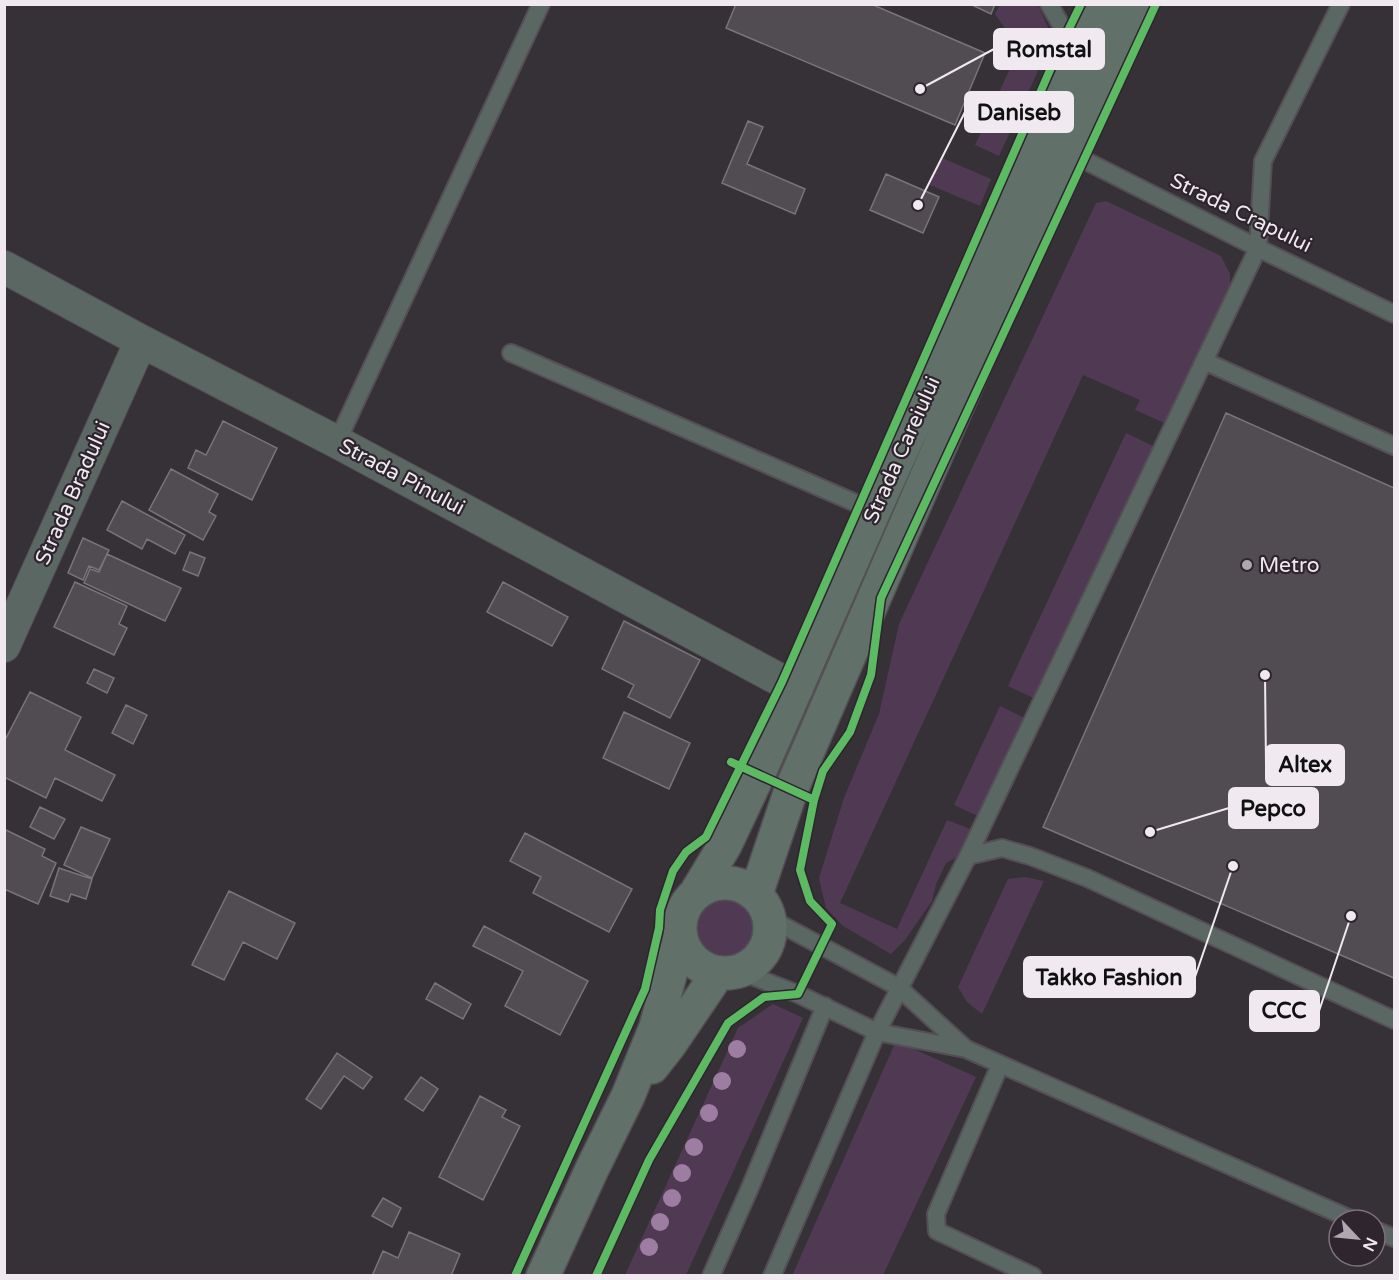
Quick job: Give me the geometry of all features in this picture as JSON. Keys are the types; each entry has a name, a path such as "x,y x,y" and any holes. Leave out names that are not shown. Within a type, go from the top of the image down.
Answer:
{"main road":[{"name":"Strada Careiului","path":"696,892 725,845 797,689 874,511 1104,4"},
{"name":"Strada Careiului","path":"763,906 791,789 1066,155 1134,4"},
{"path":"725,882 740,885 763,906 771,931 760,956 750,965 728,972 705,969 693,961 685,950 680,925 682,913 696,892 710,885 725,882"},
{"path":"543,1275 628,1096 656,1028 681,937"},
{"path":"628,1096 728,972"}],"street":[{"name":"Strada Pinului","path":"4,267 337,442 797,689"},
{"name":"Strada Bradului","path":"4,646 141,341"}],"lane":[{"path":"337,442 541,4"},
{"path":"1049,4 1080,58"},
{"path":"772,1275 898,987 968,856 1258,248 1263,160 1341,4"},
{"name":"Strada Crapului","path":"1066,155 1084,160 1395,314"},
{"path":"511,353 874,511"},
{"path":"1204,361 1395,446"},
{"path":"968,856 1002,848 1030,856 1087,878 1395,1020"},
{"path":"763,906 898,987 966,1049"},
{"path":"728,972 798,994 877,1032 966,1049 1327,1209"},
{"path":"711,1275 749,1190 825,1006"},
{"path":"1000,1065 936,1214 937,1231 1033,1275"}],"shaded area":[{"path":"1000,5 1038,5 1053,38 999,156 975,145 1019,49 995,14"},
{"path":"942,158 991,179 980,206 930,185"},
{"path":"1106,201 1221,256 1230,274 1230,296 1167,424 1135,410 1140,400 1083,375 840,903 897,929 947,820 973,830 961,855 946,863 936,884 932,901 905,940 891,954 843,926 826,908 819,878 844,798 879,714 899,624 1096,203"},
{"path":"1126,433 1155,447 1038,700 1008,686"},
{"path":"1000,706 1027,719 982,818 954,805"},
{"path":"1025,877 1044,881 982,1014 967,1002 958,987 1008,879"},
{"path":"725,893 744,899 754,909 760,928 754,947 744,957 725,963 706,957 696,947 690,928 696,909 706,899"},
{"path":"773,1004 803,1018 686,1275 625,1275 738,1028"},
{"path":"896,1041 976,1077 883,1275 792,1276"}],"building":[{"path":"736,4 871,4 985,53 955,125 726,28"},
{"path":"970,4 995,4 991,14"},
{"path":"748,121 763,127 747,164 805,189 795,214 722,183"},
{"path":"886,174 939,197 923,233 870,210"},
{"path":"1226,413 1394,488 1394,978 1043,827"},
{"path":"223,421 277,448 252,500 188,468 196,450 206,455"},
{"path":"171,469 218,494 209,512 216,516 203,540 149,510"},
{"path":"122,501 185,535 175,554 147,539 142,549 107,530"},
{"path":"83,538 109,550 99,570 89,566 83,580 68,573"},
{"path":"190,552 205,558 198,576 183,570"},
{"path":"107,554 181,588 165,621 84,583 90,569 99,572"},
{"path":"75,582 127,606 119,624 127,628 114,655 54,627"},
{"path":"503,582 568,617 552,646 487,612"},
{"path":"624,621 700,660 670,718 628,697 634,685 602,669"},
{"path":"94,669 114,678 107,693 87,683"},
{"path":"30,692 81,717 65,750 115,775 102,801 55,778 46,798 4,777 4,742"},
{"path":"126,705 147,715 133,744 112,733"},
{"path":"624,712 690,743 669,789 603,758"},
{"path":"40,807 65,819 54,839 30,827"},
{"path":"81,827 110,839 92,878 64,865"},
{"path":"4,829 45,849 42,856 56,863 38,904 4,889"},
{"path":"525,833 632,889 609,932 533,893 541,877 510,861"},
{"path":"59,868 92,879 86,899 71,894 68,902 50,896"},
{"path":"229,891 295,923 277,959 243,942 224,980 192,965"},
{"path":"484,926 588,981 560,1035 505,1006 523,971 473,946"},
{"path":"435,983 471,1004 463,1019 426,999"},
{"path":"337,1053 372,1077 363,1089 344,1076 321,1109 306,1099"},
{"path":"421,1077 438,1089 423,1111 405,1099"},
{"path":"480,1096 506,1110 502,1117 520,1126 483,1200 439,1177"},
{"path":"383,1198 401,1208 392,1227 372,1216"},
{"path":"409,1232 460,1254 451,1276 372,1276 383,1251 398,1258"}],"cycle path":[{"path":"515,1276 645,989 659,928 660,910 673,871 686,852 706,837 782,682 1081,4"},
{"path":"596,1276 649,1160 728,1023 764,997 798,994 832,924 810,901 800,870 814,800 823,771 850,732 871,675 881,598 1156,4"},
{"path":"731,762 814,800"}],"place":[{"name":"Romstal","path":"920,89"},
{"name":"Daniseb","path":"918,205"},
{"name":"Metro","path":"1247,565"},
{"name":"Altex","path":"1265,675"},
{"name":"Pepco","path":"1150,832"},
{"name":"Takko Fashion","path":"1233,866"},
{"name":"CCC","path":"1351,916"}]}
